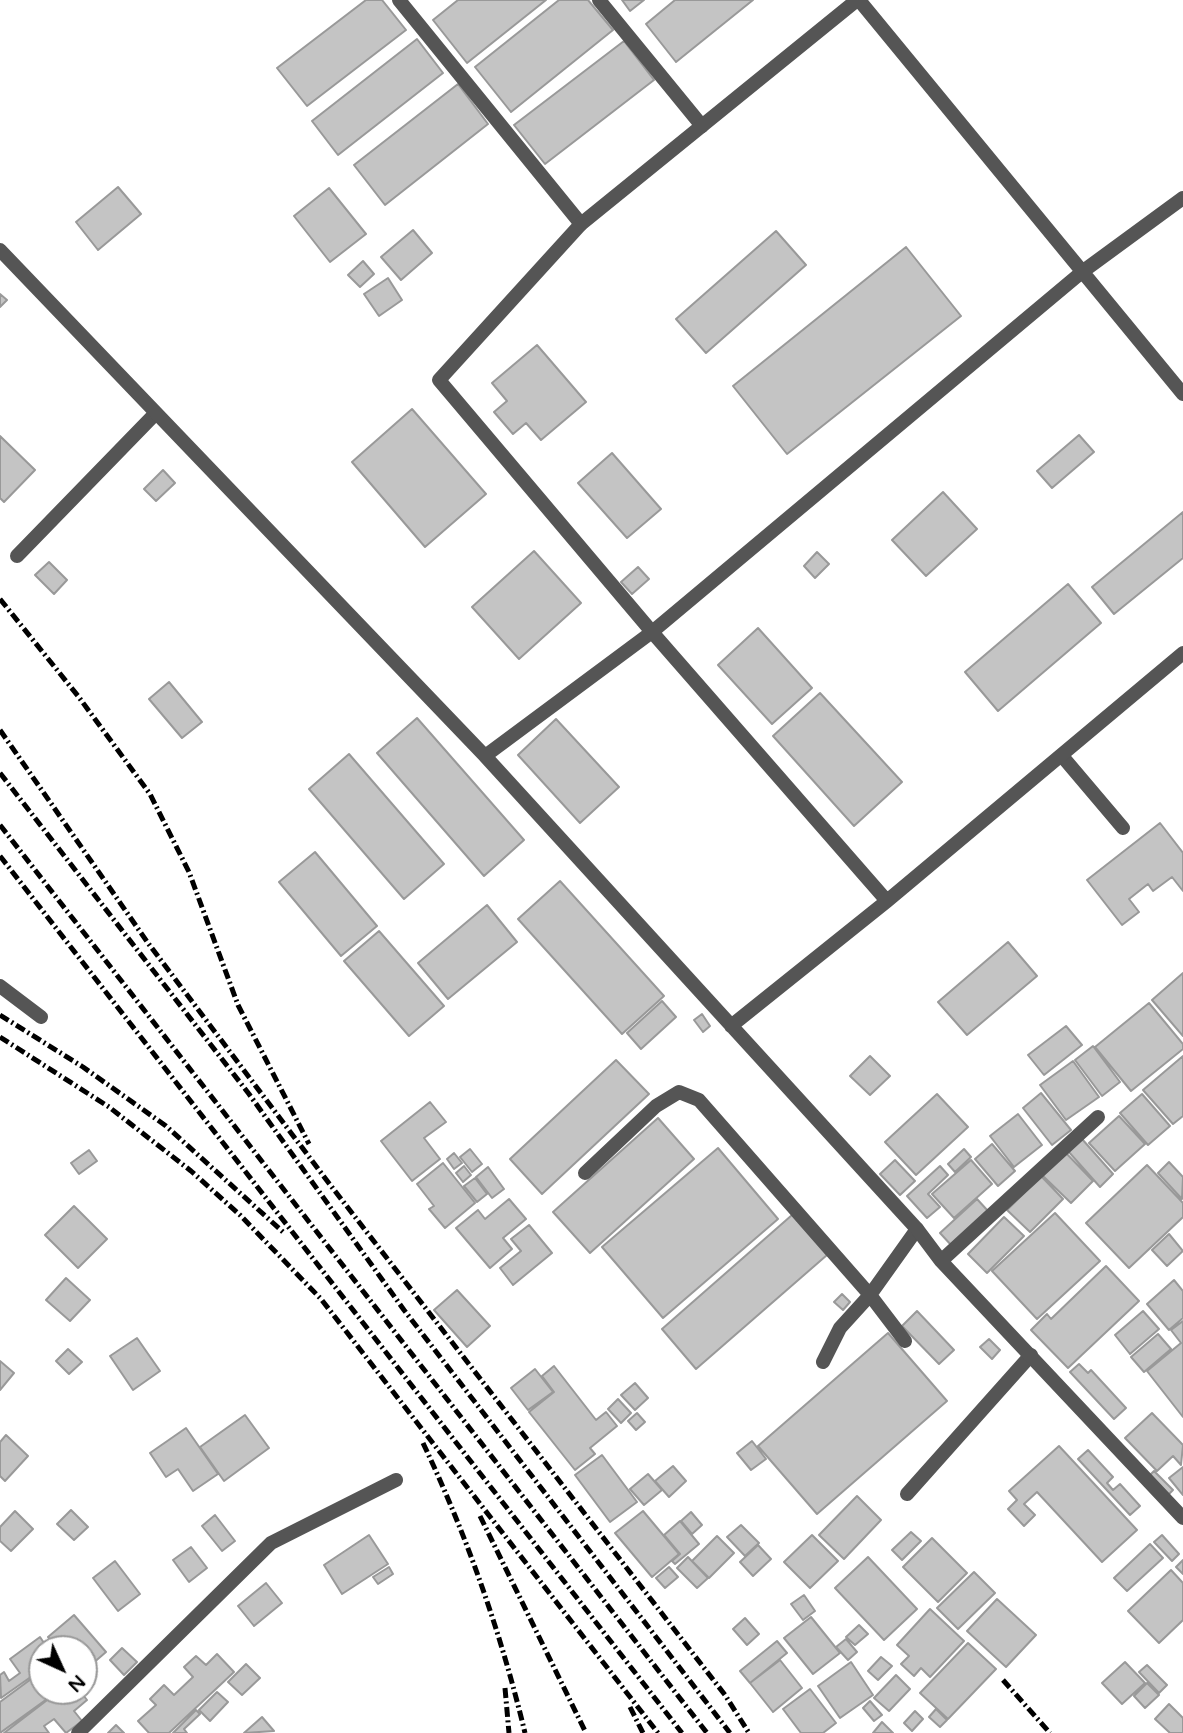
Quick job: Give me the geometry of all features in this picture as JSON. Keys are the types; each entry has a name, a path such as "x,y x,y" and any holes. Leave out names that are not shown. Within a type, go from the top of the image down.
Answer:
{"street":[{"path":"399,0 581,225"},
{"path":"599,0 702,126"},
{"path":"887,901 652,632 439,380 581,225 858,0 1183,394"},
{"path":"485,755 652,632 1082,272 1183,198"},
{"path":"0,250 485,755 916,1229 941,1261 1183,1518"},
{"path":"17,556 155,414"},
{"path":"732,1026 887,901 1183,653"},
{"path":"1062,756 1123,828"},
{"path":"0,986 41,1017"},
{"path":"585,1173 656,1107 679,1092 699,1100 870,1295 905,1341"},
{"path":"941,1261 1098,1117"},
{"path":"823,1362 840,1328 870,1295 916,1229"},
{"path":"907,1494 1031,1355"},
{"path":"78,1733 271,1543 396,1480"}],"building":[{"path":"366,0 382,0 406,30 307,106 277,68"},
{"path":"458,0 546,0 467,63 433,20"},
{"path":"559,0 588,0 613,30 511,112 475,67"},
{"path":"622,0 644,0 630,11"},
{"path":"675,0 753,0 676,62 646,24"},
{"path":"417,39 443,73 338,155 312,121"},
{"path":"624,41 654,80 545,164 514,125"},
{"path":"458,84 488,124 385,205 354,165"},
{"path":"118,187 141,214 98,250 76,222"},
{"path":"329,188 366,234 330,262 294,216"},
{"path":"413,230 432,253 401,280 381,257"},
{"path":"776,231 806,265 706,353 676,319"},
{"path":"906,247 961,316 787,454 733,386"},
{"path":"363,261 374,274 360,287 348,275"},
{"path":"388,278 402,300 379,316 364,294"},
{"path":"0,294 7,300 0,307"},
{"path":"537,345 586,402 541,440 526,423 513,434 494,412 507,401 492,383"},
{"path":"412,409 486,494 425,547 352,462"},
{"path":"1079,435 1094,452 1052,488 1037,471"},
{"path":"0,436 35,470 4,502 0,498"},
{"path":"612,453 661,509 627,538 578,483"},
{"path":"163,470 175,483 156,501 144,489"},
{"path":"943,492 977,529 926,576 892,540"},
{"path":"1183,512 1183,558 1114,614 1092,587"},
{"path":"534,551 581,603 519,659 472,607"},
{"path":"817,552 829,564 815,578 804,566"},
{"path":"49,562 67,580 54,594 35,575"},
{"path":"638,567 649,579 632,594 621,582"},
{"path":"1068,584 1101,623 998,711 965,672"},
{"path":"758,628 812,688 772,724 718,665"},
{"path":"169,682 202,722 182,738 149,699"},
{"path":"820,693 902,782 854,826 773,736"},
{"path":"417,718 524,840 484,876 377,753"},
{"path":"556,719 619,787 580,823 518,755"},
{"path":"349,754 444,864 404,899 309,789"},
{"path":"1160,823 1183,853 1183,891 1172,877 1153,891 1148,884 1129,899 1139,912 1122,925 1087,880"},
{"path":"315,852 377,926 341,956 279,882"},
{"path":"560,881 664,996 622,1034 518,919"},
{"path":"487,905 517,942 448,999 418,963"},
{"path":"379,931 444,1006 409,1036 344,961"},
{"path":"1008,942 1037,976 967,1035 938,1002"},
{"path":"1183,973 1183,1036 1152,1000"},
{"path":"662,1001 676,1017 641,1049 627,1033"},
{"path":"1149,1003 1183,1044 1183,1049 1131,1091 1095,1047"},
{"path":"702,1014 710,1026 703,1032 694,1020"},
{"path":"1066,1026 1082,1045 1044,1075 1028,1055"},
{"path":"1093,1046 1120,1082 1102,1096 1075,1060"},
{"path":"870,1056 890,1076 870,1095 850,1076"},
{"path":"1183,1056 1183,1116 1173,1124 1143,1090"},
{"path":"616,1060 649,1094 542,1194 510,1159"},
{"path":"1073,1061 1099,1097 1066,1120 1040,1085"},
{"path":"1041,1093 1071,1130 1052,1145 1023,1108"},
{"path":"937,1094 968,1127 916,1175 885,1142"},
{"path":"1142,1094 1170,1126 1148,1145 1120,1113"},
{"path":"430,1102 446,1122 424,1138 440,1159 412,1181 381,1141"},
{"path":"1018,1114 1042,1145 1014,1167 990,1136"},
{"path":"1119,1116 1145,1144 1115,1171 1089,1143"},
{"path":"658,1118 694,1159 590,1253 553,1212"},
{"path":"1082,1139 1113,1174 1100,1187 1068,1151"},
{"path":"992,1144 1015,1171 998,1186 975,1159"},
{"path":"718,1148 778,1219 663,1318 602,1247"},
{"path":"470,1149 482,1164 472,1172 460,1157"},
{"path":"964,1149 971,1157 955,1172 948,1164"},
{"path":"89,1150 97,1161 79,1174 71,1163"},
{"path":"1065,1152 1093,1181 1071,1203 1042,1175"},
{"path":"454,1153 462,1163 454,1169 447,1159"},
{"path":"895,1160 915,1181 900,1195 880,1174"},
{"path":"971,1160 992,1184 954,1218 932,1194"},
{"path":"1169,1162 1183,1177 1182,1199 1158,1173"},
{"path":"443,1163 475,1203 445,1228 429,1209 434,1206 417,1184"},
{"path":"1147,1165 1183,1203 1183,1217 1129,1268 1086,1223"},
{"path":"464,1166 471,1175 463,1182 456,1173"},
{"path":"940,1166 948,1175 928,1194 940,1207 927,1218 907,1196"},
{"path":"488,1167 504,1189 492,1198 476,1177"},
{"path":"1041,1176 1063,1199 1030,1232 1007,1210"},
{"path":"475,1178 487,1194 477,1202 464,1186"},
{"path":"509,1199 526,1219 503,1238 512,1249 490,1268 456,1228 478,1210 485,1219"},
{"path":"977,1199 988,1211 952,1246 940,1233"},
{"path":"74,1206 107,1239 78,1268 45,1235"},
{"path":"1055,1213 1100,1261 1037,1319 992,1271"},
{"path":"792,1215 827,1255 696,1369 662,1329"},
{"path":"1004,1217 1024,1236 987,1273 968,1254"},
{"path":"529,1225 552,1253 513,1285 500,1268 521,1251 511,1239"},
{"path":"1169,1234 1183,1251 1167,1266 1152,1250"},
{"path":"1106,1266 1139,1301 1068,1368 1031,1330 1047,1314 1051,1319"},
{"path":"66,1278 90,1300 70,1321 46,1300"},
{"path":"1174,1280 1183,1291 1183,1318 1169,1330 1147,1304"},
{"path":"457,1290 490,1326 467,1347 434,1310"},
{"path":"842,1294 850,1302 843,1310 834,1302"},
{"path":"917,1311 954,1350 939,1364 902,1326"},
{"path":"1143,1311 1159,1329 1130,1354 1115,1335"},
{"path":"1183,1321 1183,1417 1147,1371 1181,1343 1171,1330"},
{"path":"888,1333 947,1401 817,1514 758,1446"},
{"path":"1158,1334 1171,1349 1144,1372 1131,1357"},
{"path":"137,1338 160,1371 133,1390 110,1356"},
{"path":"989,1339 1000,1350 992,1359 980,1347"},
{"path":"68,1349 82,1362 69,1374 56,1361"},
{"path":"0,1361 14,1373 0,1390"},
{"path":"1079,1364 1088,1373 1091,1370 1126,1408 1114,1419 1070,1372"},
{"path":"554,1366 596,1420 606,1412 617,1426 590,1448 595,1454 575,1470 529,1412 554,1392 542,1376"},
{"path":"535,1369 553,1392 528,1410 511,1388"},
{"path":"635,1383 648,1398 635,1410 621,1395"},
{"path":"618,1399 631,1413 621,1423 608,1409"},
{"path":"637,1413 645,1422 636,1430 628,1421"},
{"path":"1152,1413 1183,1445 1181,1465 1173,1456 1157,1471 1125,1438"},
{"path":"245,1415 269,1448 224,1481 200,1447"},
{"path":"186,1428 218,1474 193,1491 178,1469 166,1477 150,1453"},
{"path":"6,1435 28,1456 5,1481 0,1476 0,1442"},
{"path":"752,1441 766,1459 751,1470 737,1453"},
{"path":"1059,1446 1137,1530 1102,1562 1037,1492 1024,1504 1035,1515 1024,1526 1008,1509 1017,1500 1009,1491"},
{"path":"1088,1450 1113,1477 1107,1483 1113,1490 1120,1484 1140,1506 1130,1515 1078,1459"},
{"path":"602,1455 637,1502 610,1522 575,1475"},
{"path":"673,1466 686,1481 669,1497 655,1481"},
{"path":"1183,1467 1183,1495 1169,1478"},
{"path":"1154,1471 1173,1490 1165,1498 1146,1479"},
{"path":"648,1474 662,1490 644,1505 630,1489"},
{"path":"857,1496 881,1520 844,1559 819,1535"},
{"path":"71,1510 88,1527 74,1540 57,1524"},
{"path":"15,1511 33,1529 11,1551 0,1541 0,1527"},
{"path":"643,1511 679,1554 652,1577 615,1533"},
{"path":"691,1512 702,1525 692,1534 681,1521"},
{"path":"215,1515 235,1541 222,1551 202,1526"},
{"path":"680,1521 699,1544 675,1564 672,1561 680,1554 664,1535"},
{"path":"741,1525 759,1543 745,1556 727,1537"},
{"path":"911,1532 921,1541 902,1560 892,1550"},
{"path":"369,1535 388,1564 342,1594 324,1565"},
{"path":"812,1535 838,1561 810,1588 784,1562"},
{"path":"1162,1535 1179,1554 1172,1561 1154,1542"},
{"path":"717,1536 734,1553 709,1578 692,1561"},
{"path":"932,1538 967,1573 938,1602 903,1567"},
{"path":"1150,1544 1163,1558 1127,1591 1114,1578"},
{"path":"758,1545 771,1559 753,1576 740,1562"},
{"path":"191,1547 207,1568 189,1582 173,1560"},
{"path":"688,1557 708,1578 697,1588 677,1568"},
{"path":"868,1557 917,1609 884,1640 835,1588"},
{"path":"1183,1560 1183,1574 1176,1567"},
{"path":"115,1561 140,1594 118,1611 93,1578"},
{"path":"389,1567 393,1574 378,1584 373,1577"},
{"path":"669,1567 678,1577 665,1588 656,1578"},
{"path":"1171,1570 1183,1583 1183,1620 1159,1643 1128,1611"},
{"path":"974,1572 995,1593 958,1629 937,1608"},
{"path":"266,1583 282,1603 254,1626 238,1606"},
{"path":"804,1595 815,1611 803,1620 791,1604"},
{"path":"997,1599 1036,1635 1006,1667 967,1631"},
{"path":"930,1609 964,1641 930,1677 921,1668 914,1676 901,1664 909,1656 897,1645"},
{"path":"74,1615 91,1635 50,1635"},
{"path":"811,1617 840,1653 813,1674 784,1638"},
{"path":"745,1618 759,1634 747,1645 733,1629"},
{"path":"859,1625 868,1634 855,1645 846,1637"},
{"path":"846,1639 857,1652 848,1660 836,1647"},
{"path":"777,1641 787,1653 750,1683 740,1671"},
{"path":"98,1643 106,1652 98,1659"},
{"path":"968,1643 996,1669 948,1719 920,1693"},
{"path":"28,1646 28,1679 1,1698 0,1675 4,1672 9,1681 20,1673 10,1659"},
{"path":"122,1648 137,1662 124,1675 110,1660"},
{"path":"217,1654 234,1672 169,1733 149,1733 138,1721 156,1705 150,1699 164,1685 174,1695 193,1677 184,1667 196,1656 206,1665"},
{"path":"881,1657 892,1666 878,1680 868,1671"},
{"path":"780,1660 802,1688 773,1712 750,1683"},
{"path":"851,1662 873,1695 840,1718 818,1686"},
{"path":"1125,1662 1145,1683 1122,1704 1102,1683"},
{"path":"246,1664 260,1678 242,1695 228,1682"},
{"path":"1147,1665 1167,1685 1159,1693 1139,1672"},
{"path":"896,1675 910,1689 889,1711 874,1698"},
{"path":"28,1681 28,1705 39,1705 0,1733 0,1702"},
{"path":"1147,1683 1159,1695 1145,1708 1134,1696"},
{"path":"810,1689 836,1723 823,1733 801,1733 783,1709"},
{"path":"217,1692 228,1702 210,1721 199,1710"},
{"path":"870,1701 882,1715 874,1721 863,1708"},
{"path":"1169,1704 1183,1718 1183,1733 1170,1733 1155,1719"},
{"path":"41,1705 81,1705 74,1711 82,1721 66,1733 54,1719 44,1726 49,1733 4,1733"},
{"path":"936,1709 947,1720 940,1727 929,1717"},
{"path":"196,1710 200,1714 184,1729 187,1733 173,1733"},
{"path":"915,1711 923,1719 912,1731 904,1723"},
{"path":"262,1717 274,1731 244,1733"},
{"path":"882,1722 893,1733 873,1733"},
{"path":"116,1725 124,1733 108,1733"}],"railway":[{"path":"0,599 78,696 150,794 189,872 238,1005 309,1144"},
{"path":"0,730 148,943 328,1182 725,1695 749,1733"},
{"path":"0,773 249,1094 404,1310 730,1733"},
{"path":"0,825 707,1733"},
{"path":"0,856 682,1733"},
{"path":"0,1015 83,1067 166,1126 283,1232"},
{"path":"0,1037 109,1107 191,1171 240,1215 321,1299 658,1733"},
{"path":"423,1443 454,1513 481,1585 525,1733"},
{"path":"480,1516 586,1733"},
{"path":"1003,1680 1050,1733"},
{"path":"505,1688 509,1733"},
{"path":"630,1707 643,1733"}]}
